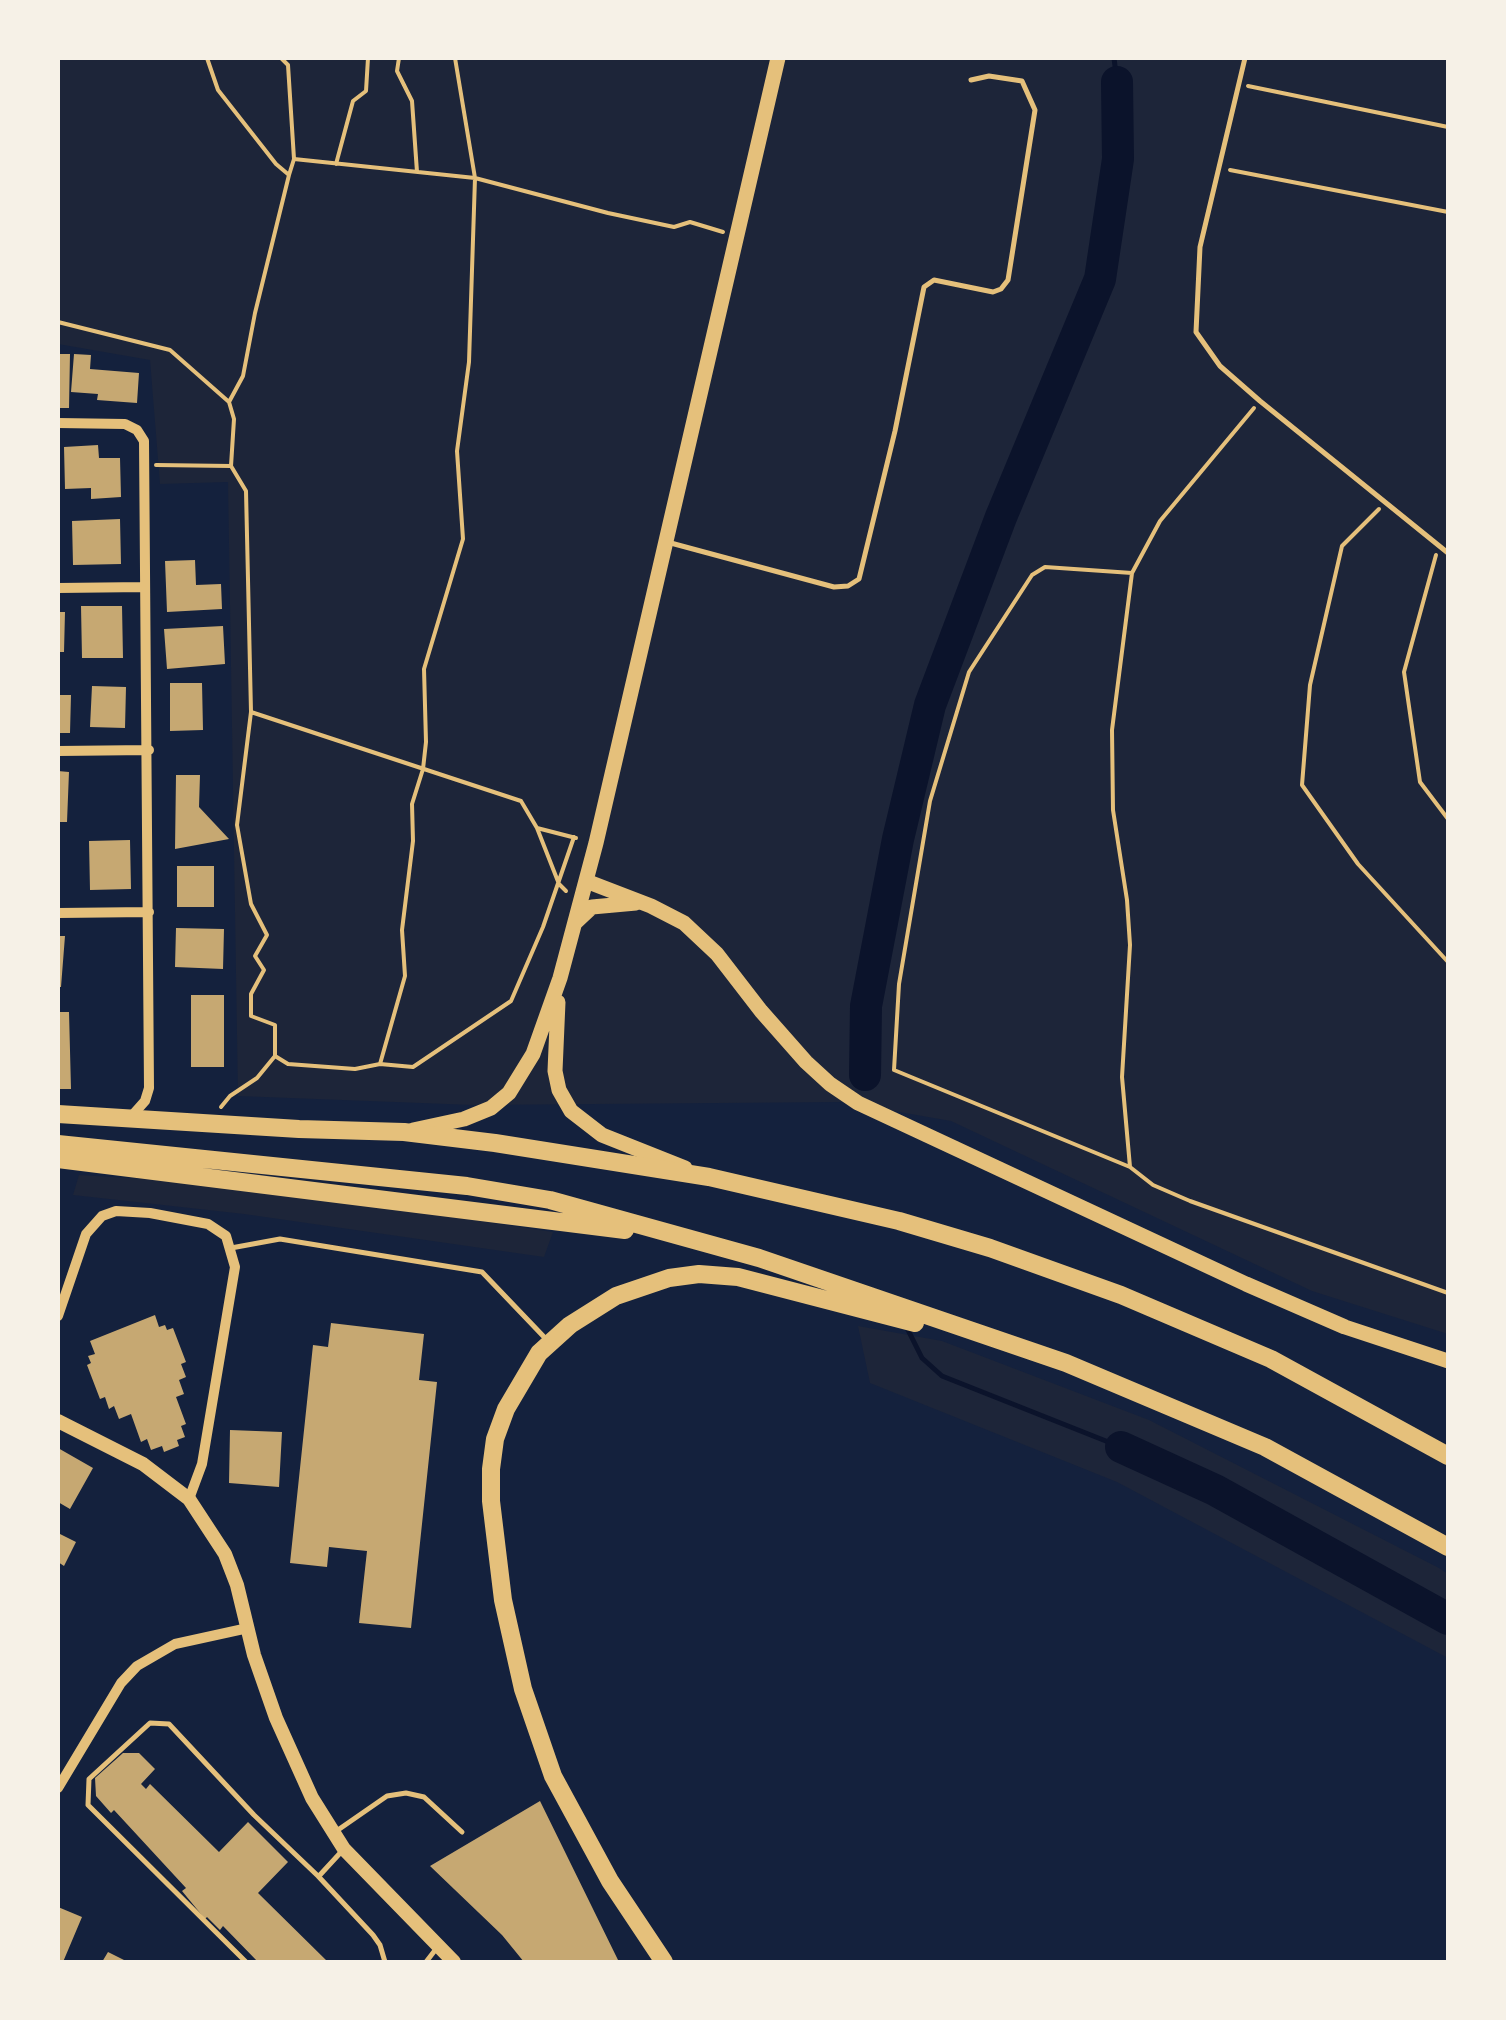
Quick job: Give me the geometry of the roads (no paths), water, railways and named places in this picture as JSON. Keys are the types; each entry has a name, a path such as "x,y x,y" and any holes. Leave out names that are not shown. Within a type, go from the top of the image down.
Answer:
{"highway":[{"path":"58,1114 299,1130 404,1132 576,1154 709,1177 899,1221 990,1248 1121,1295 1271,1360 1448,1456"},
{"path":"58,1144 467,1186 550,1200 690,1238 1066,1363 1266,1447 1448,1547"},
{"path":"58,1159 690,1238"},
{"path":"664,1962 610,1881 553,1776 524,1689 503,1600 491,1501 495,1439 520,1381 550,1342 593,1308 669,1278 699,1274 771,1284 1066,1363"}],"main road":[{"path":"404,1132 464,1119 491,1108 509,1094 533,1054 560,978 574,926 579,878 665,542 778,58"},
{"path":"579,878 668,914 702,938 806,1062 858,1104 1246,1284 1362,1333 1448,1361"},
{"path":"574,926 585,910 592,907 644,903"},
{"path":"560,978 554,1070 559,1090 571,1111 602,1134 709,1177"}],"street":[{"path":"58,423 126,424 137,430 144,441 149,1088 145,1101 129,1119"},
{"path":"58,588 145,587"},
{"path":"58,751 148,750"},
{"path":"58,912 148,912"},
{"path":"58,1316 86,1234 102,1216 116,1211 150,1213 208,1224 226,1236 235,1267 202,1464 188,1499"},
{"path":"58,1421 143,1464 188,1499 225,1554 238,1585 281,1732 312,1798 344,1849 454,1962"},
{"path":"58,1788 121,1683 138,1666 175,1644 248,1628"}],"lane":[{"path":"1245,58 1200,246 1196,332 1220,366 1448,553"},
{"path":"665,542 834,587 848,586 858,579 896,431 924,287 934,280 993,292 1008,280 1035,110 1022,81 989,76 971,80"},
{"path":"231,1248 280,1239 482,1272 550,1342"},
{"path":"246,1962 91,1810 86,1797 89,1779 150,1723 169,1724 254,1815 318,1876 374,1935 384,1962"},
{"path":"333,1833 387,1796 406,1793 424,1797 462,1832"},
{"path":"318,1876 344,1849"},
{"path":"426,1962 437,1947"}],"waterway":[{"path":"1114,58 1117,82"},
{"path":"865,1075 866,1006 898,839 930,705 1001,517 1100,279 1118,159 1117,82"},
{"path":"908,1330 922,1358 942,1376 1121,1447"},
{"path":"1121,1447 1215,1490 1448,1619"}]}
